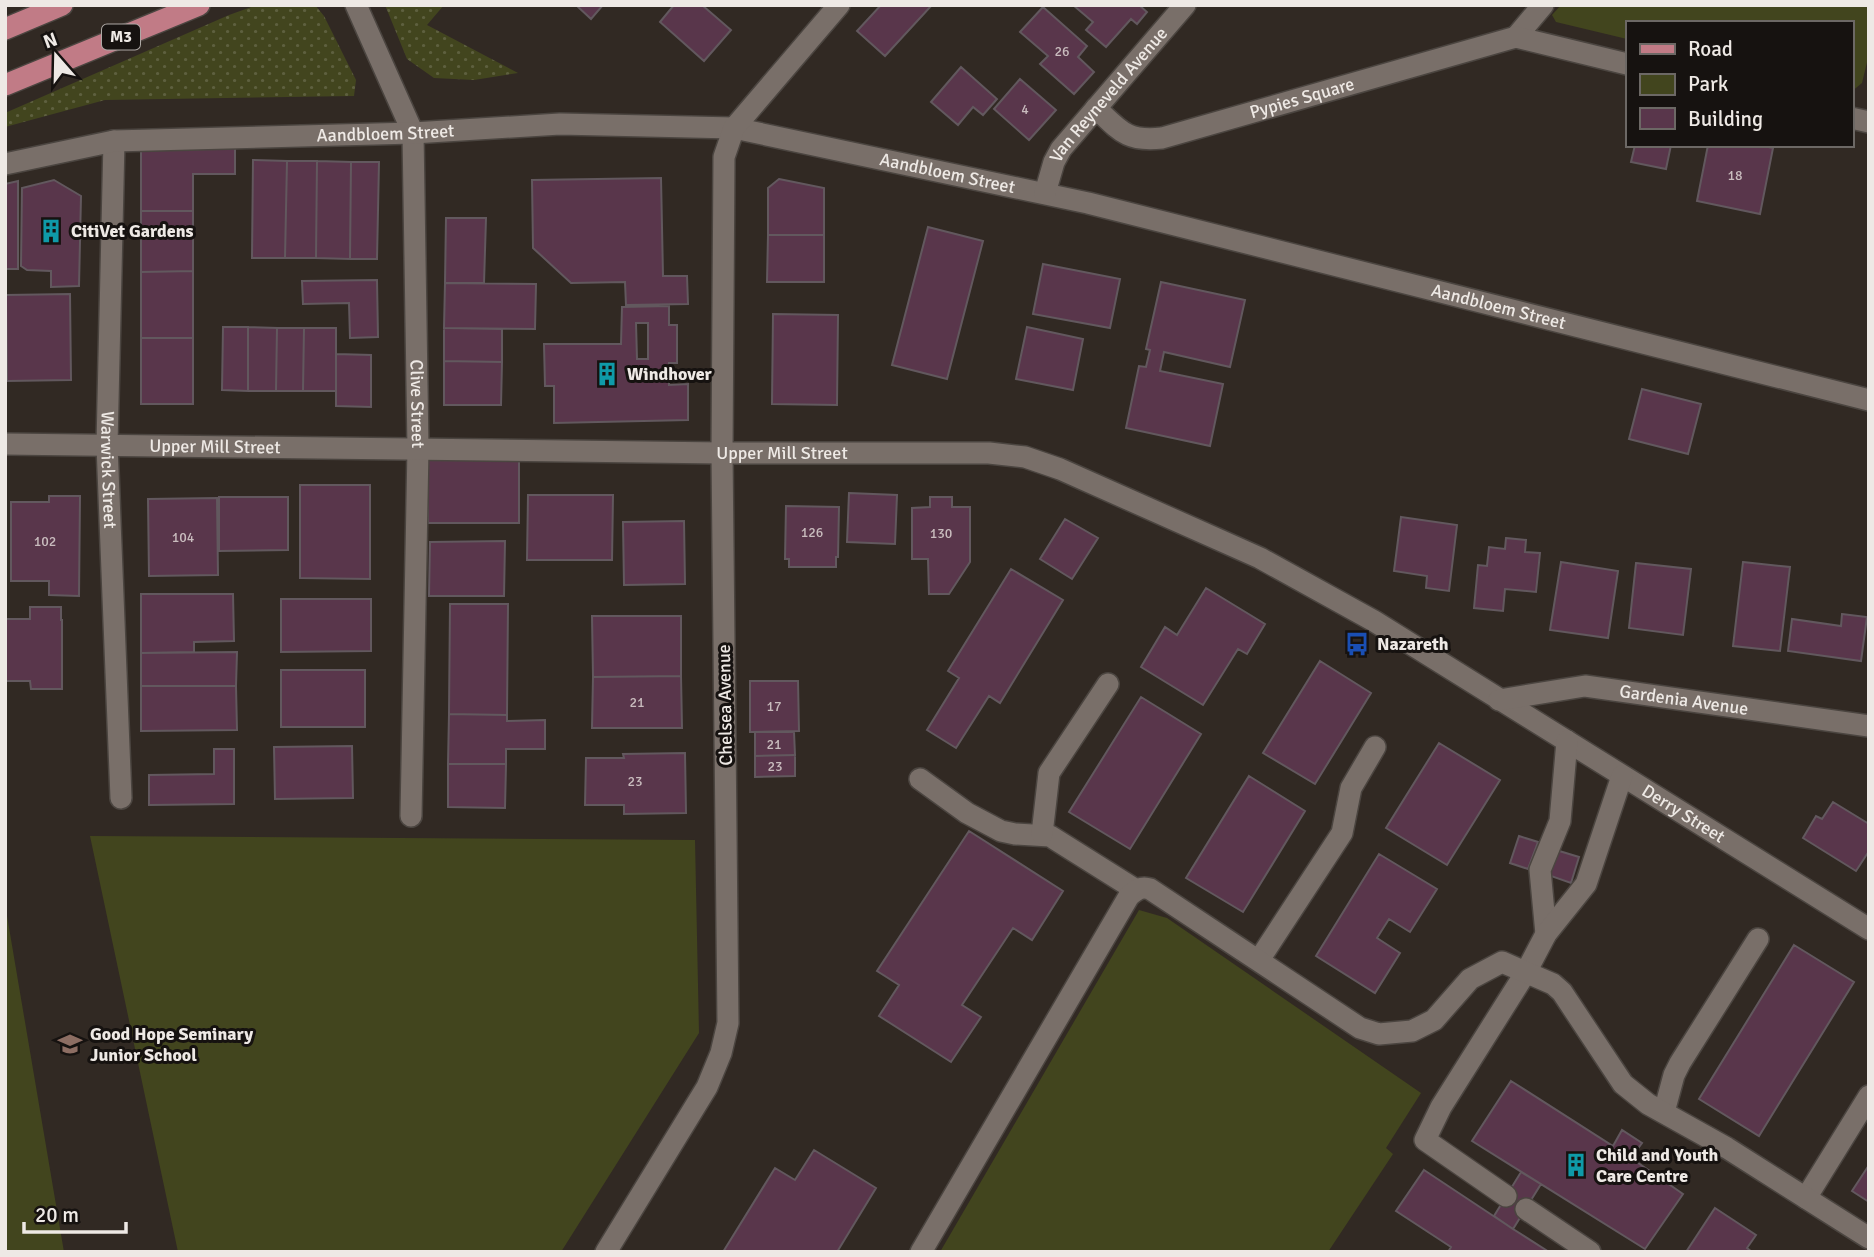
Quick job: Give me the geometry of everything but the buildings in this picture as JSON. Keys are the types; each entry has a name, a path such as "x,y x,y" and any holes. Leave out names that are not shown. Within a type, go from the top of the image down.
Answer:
{"main road":[{"path":"5,29 62,5"},
{"name":"M3","path":"5,85 199,5"}],"street":[{"name":"Clive Street","path":"356,5 413,133 418,448 411,816"},
{"path":"734,128 839,5"},
{"name":"Van Reyneveld Avenue","path":"1045,193 1056,155 1185,5"},
{"path":"1516,37 1543,5"},
{"name":"Pypies Square","path":"1096,108 1119,129 1145,140 1162,138 1516,37 1626,64"},
{"name":"Aandbloem Street","path":"5,164 114,141 413,133 560,124 734,128 1045,193 1869,400"},
{"name":"Chelsea Avenue","path":"606,1252 707,1087 721,1053 729,1023 722,453 724,156 734,128"},
{"name":"Warwick Street","path":"114,141 107,445 121,798"},
{"name":"Upper Mill Street","path":"5,444 722,453 989,453 1025,457 1060,469 1260,558 1374,621 1499,700"},
{"path":"1042,834 1049,773 1108,684"},
{"name":"Gardenia Avenue","path":"1499,700 1585,686 1869,726"},
{"name":"Derry Street","path":"1499,700 1869,929"},
{"path":"1546,934 1540,870 1560,821 1567,741"},
{"path":"1259,960 1342,833 1351,788 1374,747"},
{"path":"1506,1196 1426,1140 1441,1107 1526,972 1546,934 1586,884 1622,776"},
{"path":"920,779 968,814 1001,831 1049,836 1136,890"},
{"path":"921,1252 1118,915 1136,890 1144,887 1360,1028 1379,1034 1412,1031 1434,1020 1470,979 1502,962 1553,984 1562,992 1623,1084 1648,1104 1727,1148 1869,1238"},
{"path":"1664,1112 1680,1063 1758,939"},
{"path":"1806,1199 1869,1096"},
{"path":"1525,1209 1590,1252"}],"green space":[{"path":"257,5 315,5 324,16 356,80 354,96 105,100 5,127 5,113"},
{"path":"385,5 444,5 427,25 518,73 474,80 434,78 407,59"},
{"path":"1561,5 1869,5 1869,54 1862,83 1853,90 1853,21 1626,21 1626,39 1556,22 1552,15"},
{"path":"90,836 695,840 699,1033 561,1252 178,1252"},
{"path":"5,904 64,1252 5,1252"},
{"path":"1139,910 1167,918 1421,1093 1386,1148 1393,1154 1328,1252 940,1252"}],"place":[{"name":"CitiVet Gardens","path":"51,231"},
{"name":"Windhover","path":"607,374"},
{"name":"Nazareth","path":"1357,644"},
{"name":"Good Hope Seminary Junior School","path":"70,1044"},
{"name":"Child and Youth Care Centre","path":"1576,1165"}]}
